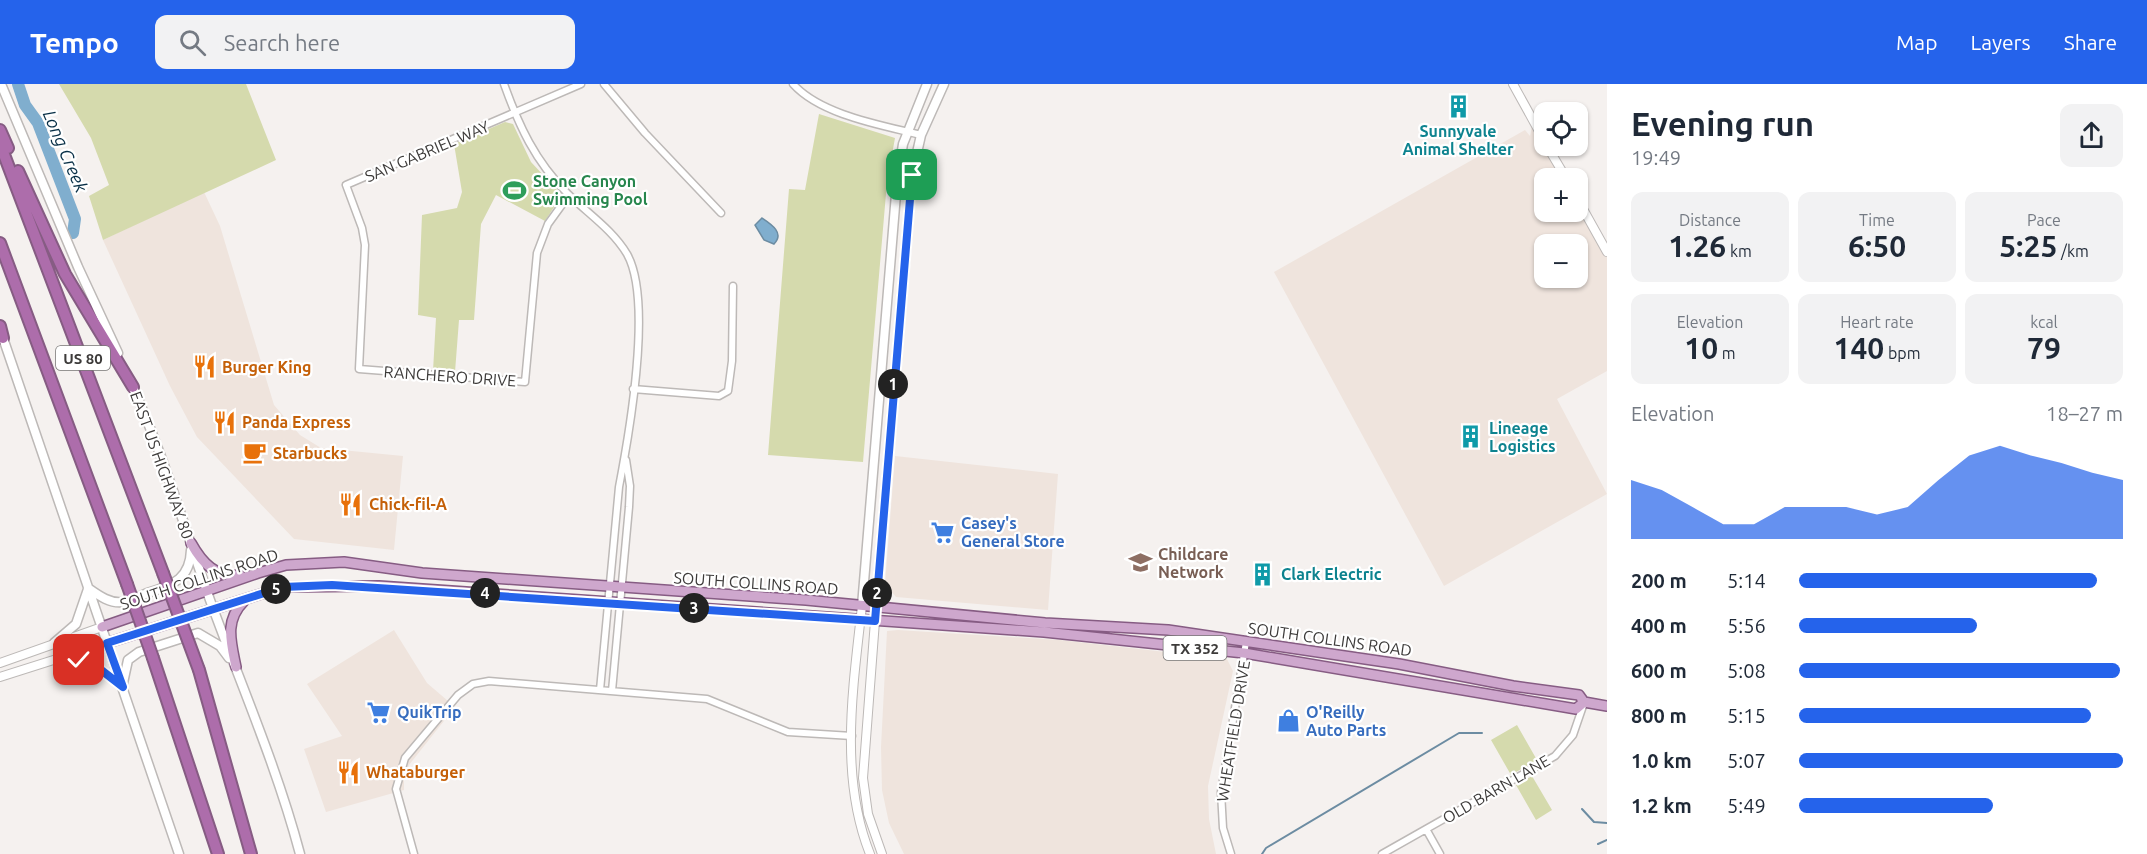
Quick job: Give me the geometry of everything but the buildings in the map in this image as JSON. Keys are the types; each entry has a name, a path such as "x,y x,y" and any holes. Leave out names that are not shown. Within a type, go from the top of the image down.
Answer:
{"highway":[{"path":"0,130 65,274 133,387"},
{"name":"US 80","path":"0,144 199,670 251,854"},
{"name":"US 80","path":"0,243 127,584 218,854"}],"main road":[{"name":"EAST US HIGHWAY 80","path":"1,84 78,267 133,387 169,478 207,590 274,769 300,854"},
{"path":"862,606 897,182 907,132 927,84"},
{"path":"876,608 912,175 921,135 944,84"},
{"path":"1,331 179,854"},
{"path":"88,588 104,599 123,603 172,585 183,576 190,563 191,543"},
{"path":"191,543 200,558 213,571 232,576 258,573"},
{"name":"SOUTH COLLINS ROAD","path":"102,627 286,565 344,562 422,573 862,606 1033,627"},
{"path":"420,589 422,573"},
{"name":"SOUTH COLLINS ROAD","path":"107,643 283,587 332,585 420,589 875,621 1168,630 1399,664 1518,687"},
{"path":"54,643 76,624 83,610 88,588"},
{"path":"236,667 229,632 235,610 245,599"},
{"name":"SOUTH COLLINS ROAD","path":"1045,627 1244,652 1512,698"},
{"path":"123,687 128,660 139,652 198,633 220,646 236,667"},
{"path":"62,657 96,666 123,687"},
{"path":"1512,698 1518,687"},
{"name":"TX 352","path":"1518,687 1579,695 1584,702 1607,706"},
{"name":"TX 352","path":"1512,698 1576,709 1584,702"}],"street":[{"path":"504,84 514,114 537,160 568,195 617,240 632,264 639,304 626,459 619,487 600,690"},
{"path":"514,114 581,84"},
{"path":"604,84 645,133 721,213"},
{"path":"792,84 805,97 824,107 921,135"},
{"path":"1512,84 1534,123"},
{"name":"SAN GABRIEL WAY","path":"359,369 365,245 362,228 346,185 514,114"},
{"name":"RANCHERO DRIVE","path":"359,369 525,382 537,253 548,224 568,195"},
{"path":"1588,218 1607,252"},
{"path":"633,389 719,396 728,391 732,361 733,286"},
{"path":"612,691 630,486 626,459"},
{"path":"615,526 627,526"},
{"path":"862,606 852,736 853,799 870,854"},
{"path":"876,608 872,684 863,767 870,823 882,854"},
{"path":"0,663 102,627"},
{"name":"WHEATFIELD DRIVE","path":"1231,854 1223,828 1221,792 1246,642"},
{"path":"0,677 107,643"},
{"path":"414,854 396,789 397,780 405,758 458,695 473,684 489,681 707,699 761,723 788,732 865,737"},
{"name":"OLD BARN LANE","path":"1382,854 1555,756 1573,735 1584,702"},
{"path":"1426,829 1440,854"}],"shaded area":[{"path":"1532,126 1534,129 1534,156 1549,156 1556,168 1534,168 1534,222 1587,222 1607,256 1607,371 1557,399 1607,494 1444,586 1274,272 1525,130 1530,136"},
{"path":"204,192 220,226 274,405 300,435 321,448 403,456 394,550 294,539 197,437 170,386 103,240"},
{"path":"895,456 1058,474 1048,610 896,597 885,584"},
{"path":"394,630 427,683 455,707 409,765 404,778 404,790 326,812 304,749 342,736 307,684"},
{"path":"887,631 1060,640 1227,659 1233,671 1208,786 1209,819 1216,854 904,854 889,823 882,790 881,747"}],"green space":[{"path":"59,84 246,84 276,160 103,240 89,196 109,185 91,138"},
{"path":"819,114 895,138 887,182 863,462 768,455 789,189 805,190"},
{"path":"505,122 513,124 531,162 560,193 560,198 545,221 496,195 481,224 474,320 459,320 455,372 433,371 436,318 418,315 422,215 457,208 462,192 454,144"},
{"path":"1517,725 1537,760 1511,775 1491,740"},
{"path":"1532,776 1552,810 1536,820 1516,785"}],"water":[{"path":"762,218 773,226 777,233 777,240 774,244 764,240 755,225"}],"waterway":[{"name":"Long Creek","path":"18,84 25,105 38,123 75,219 73,233"},
{"path":"1262,854 1266,848 1459,733 1482,733"},
{"path":"1582,809 1594,822 1607,823"},
{"path":"1598,844 1607,840"}],"place":[{"name":"Sunnyvale Animal Shelter","path":"1458,106"},
{"name":"Stone Canyon Swimming Pool","path":"515,190"},
{"name":"Burger King","path":"204,367"},
{"name":"Panda Express","path":"224,422"},
{"name":"Lineage Logistics","path":"1471,437"},
{"name":"Starbucks","path":"255,453"},
{"name":"Chick-fil-A","path":"351,504"},
{"name":"Casey's General Store","path":"943,532"},
{"name":"Childcare Network","path":"1140,563"},
{"name":"Clark Electric","path":"1263,574"},
{"name":"QuikTrip","path":"379,712"},
{"name":"O'Reilly Auto Parts","path":"1288,721"},
{"name":"Whataburger","path":"348,772"}],"route":[{"path":"79,660 96,666 123,687 107,643 283,587 379,586 875,621 885,472 912,175"}]}
